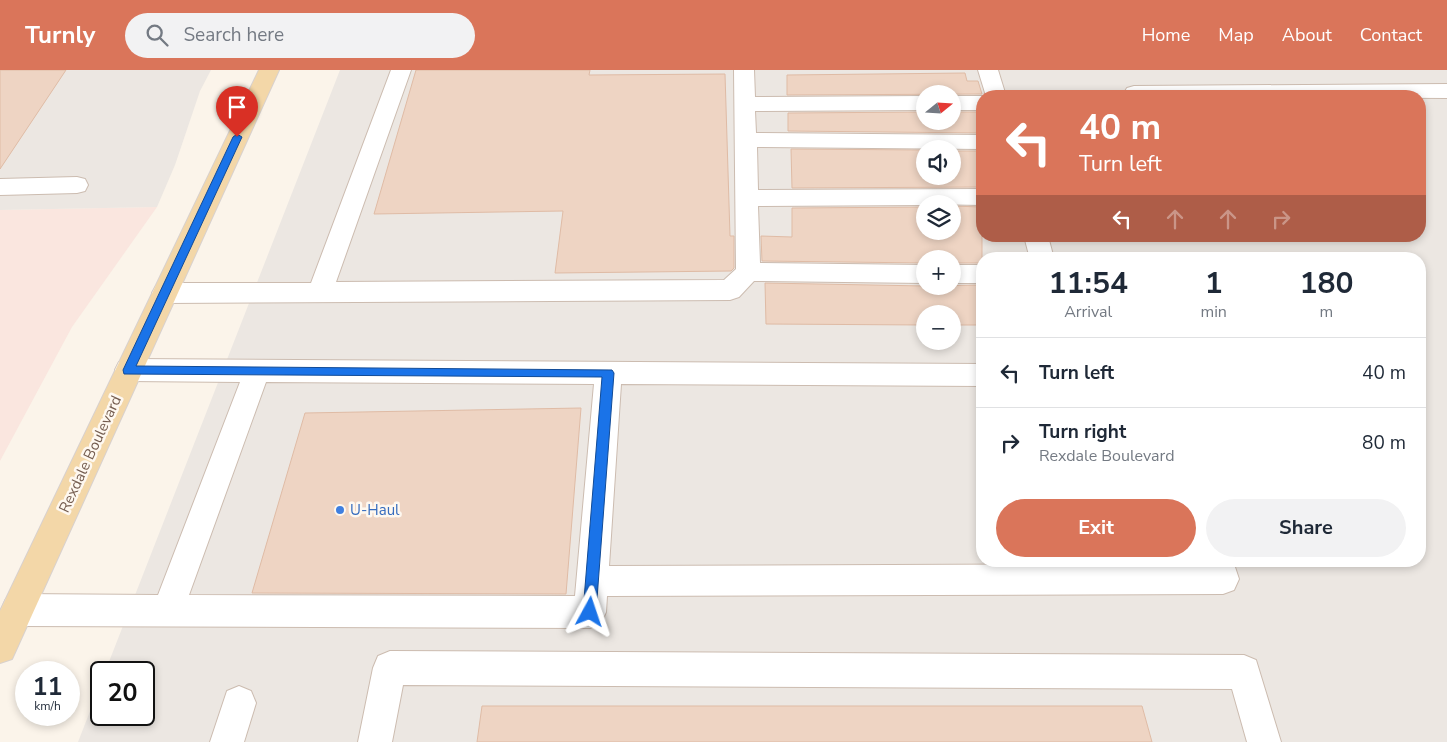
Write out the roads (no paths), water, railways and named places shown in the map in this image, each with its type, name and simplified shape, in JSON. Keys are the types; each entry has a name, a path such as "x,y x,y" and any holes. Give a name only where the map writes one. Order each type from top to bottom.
{"main road":[{"name":"Rexdale Boulevard","path":"0,647 269,70"}],"lane":[{"path":"320,292 401,70"},
{"path":"744,70 748,272"},
{"path":"988,70 994,90"},
{"path":"1426,91 1447,91"},
{"path":"961,103 976,103"},
{"path":"745,104 916,104"},
{"path":"745,140 976,142"},
{"path":"0,187 77,185"},
{"path":"746,198 976,197"},
{"path":"165,293 730,290 748,272 916,274"},
{"path":"961,274 976,274"},
{"path":"128,370 976,375"},
{"path":"168,610 257,371"},
{"path":"17,610 590,612 608,373"},
{"path":"592,581 1224,579 1220,567"},
{"path":"375,742 390,668 1244,672 1264,742"},
{"path":"227,742 239,703"}],"place":[{"name":"U-Haul","path":"340,510"}]}
